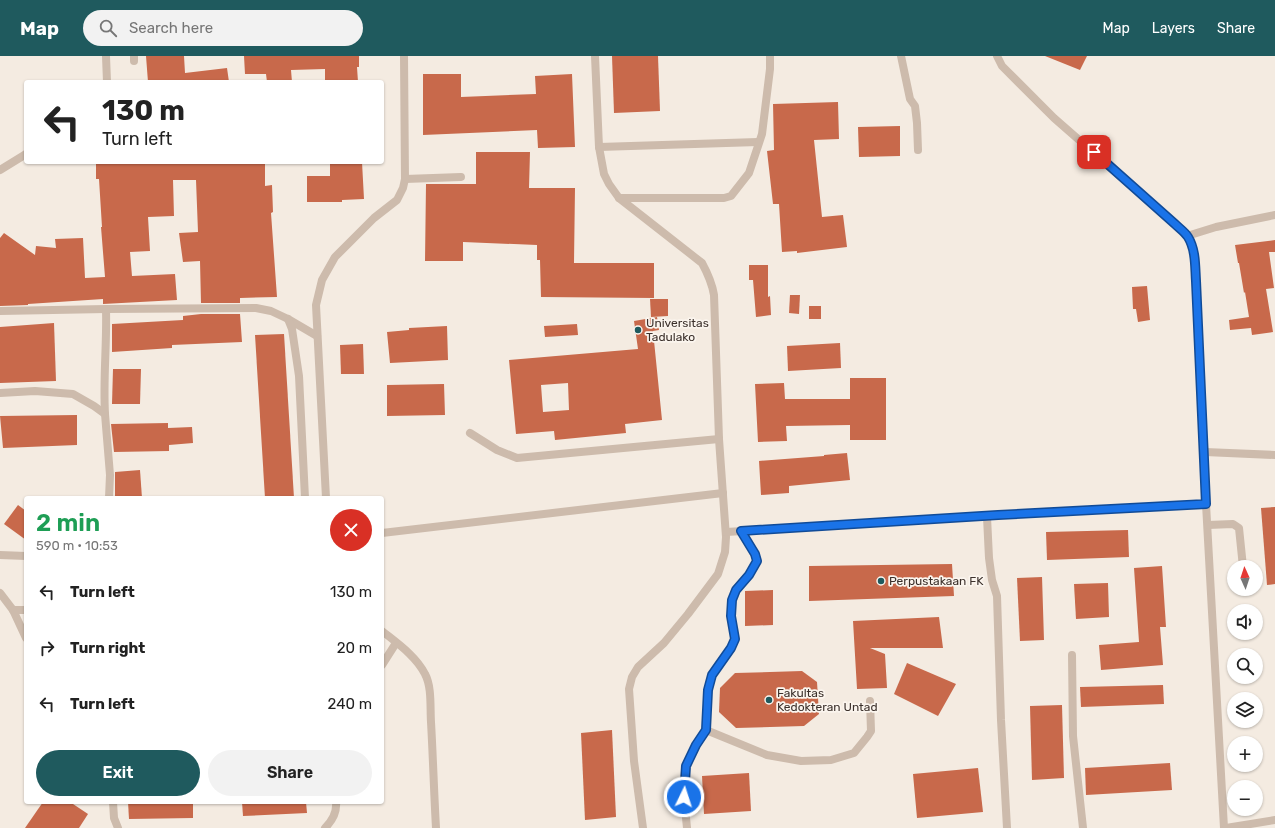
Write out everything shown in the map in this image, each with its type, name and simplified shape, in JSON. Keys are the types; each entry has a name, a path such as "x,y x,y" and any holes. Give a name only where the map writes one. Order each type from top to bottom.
{"lane":[{"path":"106,56 107,80"},
{"path":"326,496 316,304 322,280 334,257 374,218 397,200 403,188 405,179 404,56"},
{"path":"595,56 599,147 604,174 619,198 702,263 708,273 714,295 719,439 726,532 725,552 718,574 664,643 638,667 632,677 629,689 634,761 643,828"},
{"path":"619,198 724,198 731,196 749,172 762,134 770,69 770,56"},
{"path":"901,56 910,99 915,106 918,150"},
{"path":"997,56 1002,66 1054,118 1100,157 1187,236 1192,244 1196,274 1205,452 1206,504 1225,828 1275,820"},
{"path":"599,147 758,142"},
{"path":"0,170 24,155"},
{"path":"405,179 461,177"},
{"path":"1187,236 1216,227 1275,215"},
{"path":"0,311 256,308 271,311 317,336"},
{"path":"106,309 104,395 110,475 109,496"},
{"path":"288,319 292,329 299,376 305,496"},
{"path":"0,393 35,391 74,394 105,414"},
{"path":"470,433 497,450 517,458 719,439"},
{"path":"1205,452 1275,454"},
{"path":"384,533 723,493"},
{"path":"726,532 1206,504"},
{"path":"987,517 989,558 992,580 997,596 1001,720 1007,828"},
{"path":"1208,525 1233,524 1239,528 1242,560"},
{"path":"687,828 684,797 686,766 696,745 706,730 708,690 712,675 731,648 735,639 731,616 732,600 736,590 749,575 757,561 755,554 741,531"},
{"path":"0,555 24,556"},
{"path":"0,592 13,610 24,634"},
{"path":"13,610 24,610"},
{"path":"384,633 406,650 417,662 425,674 428,684 436,828"},
{"path":"384,663 396,643"},
{"path":"1072,655 1073,736 1083,828"},
{"path":"706,730 766,755 801,761 831,760 854,753 871,731 870,701"},
{"path":"113,804 114,818 118,828"},
{"path":"325,828 329,824 337,809 336,804"}],"building":[{"path":"146,56 184,56 185,73 227,68 229,80 148,80"},
{"path":"244,56 359,56 359,67 357,67 358,80 325,80 325,69 291,70 292,80 267,80 266,74 245,74"},
{"path":"612,56 658,56 660,111 614,113"},
{"path":"1045,56 1087,56 1080,70"},
{"path":"423,74 461,74 461,97 536,94 535,76 572,74 575,147 538,148 537,130 423,135"},
{"path":"838,102 839,139 814,140 822,217 843,215 847,247 797,253 797,251 782,252 779,204 773,204 767,151 774,150 773,104"},
{"path":"900,126 900,156 859,157 858,127"},
{"path":"476,152 530,152 529,188 575,188 574,263 654,263 654,298 541,297 540,260 537,260 537,245 463,242 463,261 425,261 426,184 476,184"},
{"path":"96,164 265,164 265,186 272,185 273,212 271,213 277,297 240,298 240,303 201,303 200,261 183,262 179,233 198,232 196,180 173,180 174,216 148,217 150,251 130,252 132,276 175,274 177,300 103,304 103,299 0,306 0,238 4,233 35,255 36,246 56,248 55,239 83,238 85,278 105,277 99,179 96,179"},
{"path":"330,164 362,164 364,199 342,200 342,202 307,202 307,176 330,176"},
{"path":"1275,240 1275,252 1269,252 1274,288 1266,289 1273,332 1252,335 1251,328 1230,330 1229,320 1249,317 1235,245"},
{"path":"749,265 768,265 768,297 770,296 771,315 756,317 753,280 749,280"},
{"path":"1147,286 1150,320 1138,322 1136,309 1133,309 1132,287"},
{"path":"790,295 800,295 799,314 789,313"},
{"path":"650,299 668,299 668,316 651,317"},
{"path":"809,306 821,306 821,319 809,319"},
{"path":"201,314 240,314 242,342 172,345 172,348 112,352 112,324 183,320 183,316"},
{"path":"657,317 659,330 653,331 662,420 625,424 626,433 555,440 554,431 516,434 509,360 638,349 634,321","holes":["568,383 569,410 543,412 541,385"]},
{"path":"54,323 56,381 0,383 0,327"},
{"path":"577,324 578,335 545,337 544,326"},
{"path":"447,326 448,360 390,363 387,332 409,330 409,328"},
{"path":"284,334 294,496 265,496 255,335"},
{"path":"840,343 841,368 788,371 787,346"},
{"path":"363,344 364,374 341,374 340,345"},
{"path":"113,369 141,369 140,404 112,404"},
{"path":"850,378 886,378 886,440 850,440 850,425 786,426 787,441 758,442 755,384 784,383 785,399 850,399"},
{"path":"444,384 445,415 387,416 387,385"},
{"path":"77,415 77,445 3,448 0,416"},
{"path":"168,423 168,428 192,427 193,443 169,445 169,451 114,452 111,424"},
{"path":"847,453 850,480 789,486 789,493 761,495 759,461"},
{"path":"140,470 142,496 115,496 115,472"},
{"path":"18,505 24,510 24,539 4,524"},
{"path":"1275,507 1275,584 1267,585 1261,508"},
{"path":"1128,530 1129,557 1047,560 1046,532"},
{"name":"Perpustakaan FK","path":"952,564 954,596 809,601 809,566"},
{"path":"1162,566 1166,627 1160,627 1163,665 1101,670 1099,645 1139,642 1134,568"},
{"path":"1042,577 1044,640 1020,641 1017,578"},
{"path":"1108,583 1109,617 1076,619 1074,584"},
{"path":"773,590 773,625 745,626 745,591"},
{"path":"939,617 943,648 870,648 885,654 887,688 857,689 853,621"},
{"path":"907,663 956,684 938,716 894,694"},
{"name":"Fakultas Kedokteran Untad","path":"802,671 817,682 819,714 804,726 736,728 719,712 720,688 735,673"},
{"path":"1163,685 1164,704 1081,707 1080,687"},
{"path":"1062,705 1064,778 1032,780 1030,706"},
{"path":"612,730 616,817 585,820 581,733"},
{"path":"1170,763 1172,790 1086,795 1085,768"},
{"path":"978,768 983,812 917,818 913,774"},
{"path":"749,773 751,811 704,814 702,776"},
{"path":"42,804 73,804 88,814 79,828 25,828"},
{"path":"128,804 193,804 193,818 129,819"},
{"path":"242,804 306,804 307,813 243,816"}],"place":[{"name":"Universitas Tadulako","path":"638,330"},
{"name":"Perpustakaan FK","path":"881,581"},
{"name":"Fakultas Kedokteran Untad","path":"769,700"}],"route":[{"path":"684,797 686,766 696,745 706,730 708,690 712,675 724,659 735,639 731,616 732,600 736,590 749,575 757,561 755,554 741,531 1206,504 1205,452 1196,281 1192,244 1187,236 1175,224 1094,152"}]}
